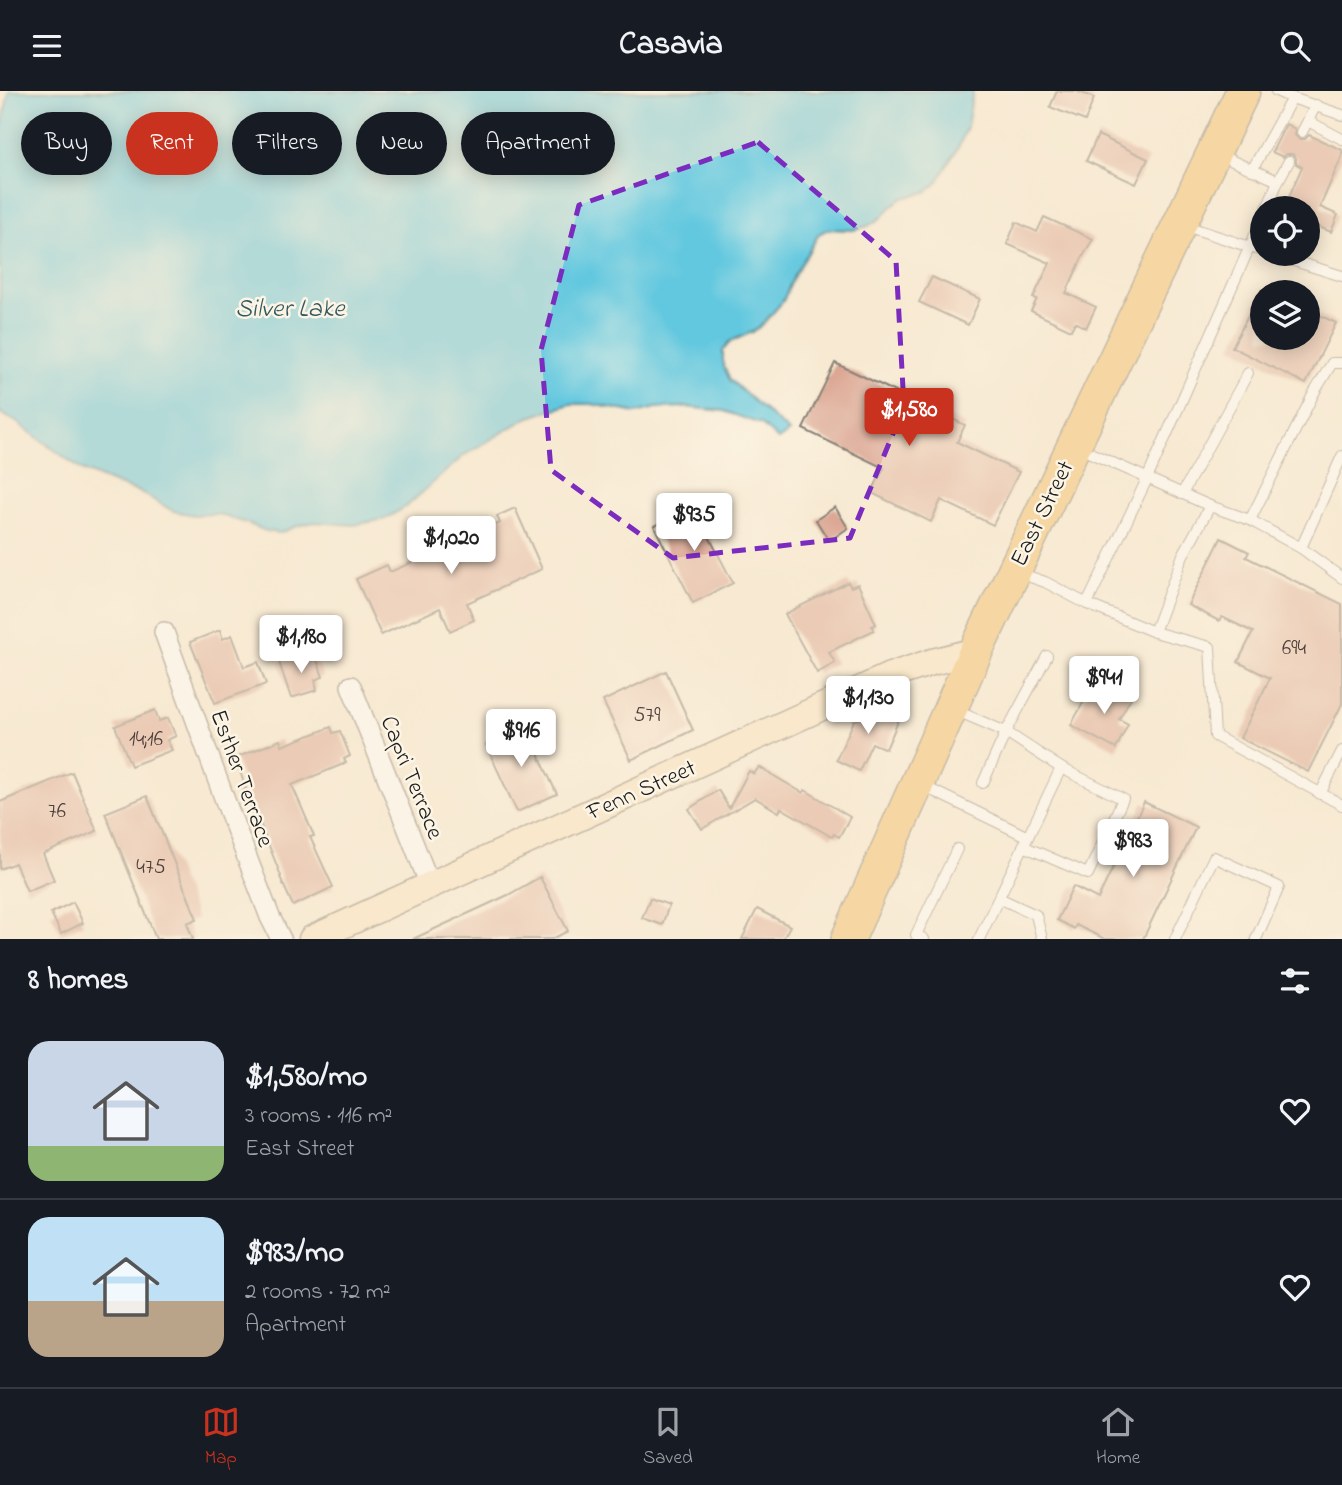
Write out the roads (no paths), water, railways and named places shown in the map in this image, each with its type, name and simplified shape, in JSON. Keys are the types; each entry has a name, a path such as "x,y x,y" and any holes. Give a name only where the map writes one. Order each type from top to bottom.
{"highway":[{"name":"East Street","path":"848,939 976,651 1242,91"}],"street":[{"name":"Esther Terrace","path":"164,632 226,803 281,939"},
{"name":"Fenn Street","path":"312,939 890,676 976,651"},
{"name":"Capri Terrace","path":"351,686 430,885"}],"lane":[{"path":"1276,91 1342,115"},
{"path":"1252,170 1292,98"},
{"path":"1302,132 1316,105"},
{"path":"1308,121 1342,139"},
{"path":"1213,152 1278,181"},
{"path":"1271,196 1289,160"},
{"path":"1087,604 1147,479 1250,247 1178,224"},
{"path":"1309,266 1342,277"},
{"path":"1250,520 1315,391 1332,363 1342,363"},
{"path":"1182,494 1248,373"},
{"path":"1073,446 1210,506 1250,520 1301,548 1342,579"},
{"path":"1301,548 1342,456"},
{"path":"1154,632 1183,555 1210,506"},
{"path":"1014,571 1045,582 1087,604 1154,632 1210,647 1215,736 1342,805"},
{"path":"983,783 1006,732 1047,656"},
{"path":"918,784 1088,874 1123,799 1061,768 1006,732 951,709"},
{"path":"1320,794 1342,751"},
{"path":"979,939 1061,768"},
{"path":"924,939 916,935 957,849"},
{"path":"1175,939 1214,857 1279,887 1256,939"},
{"path":"999,898 1035,915 1042,939"}],"water":[{"name":"Silver Lake","path":"9,91 973,91 967,127 936,184 926,192 903,198 868,226 853,230 828,229 819,234 794,276 783,301 753,332 729,342 723,351 723,364 730,380 789,432 778,440 761,424 724,411 686,407 656,408 636,413 592,404 570,404 527,418 463,456 407,506 385,519 354,525 314,522 280,533 266,531 217,514 194,515 173,511 140,492 82,470 0,413 0,138"}]}
